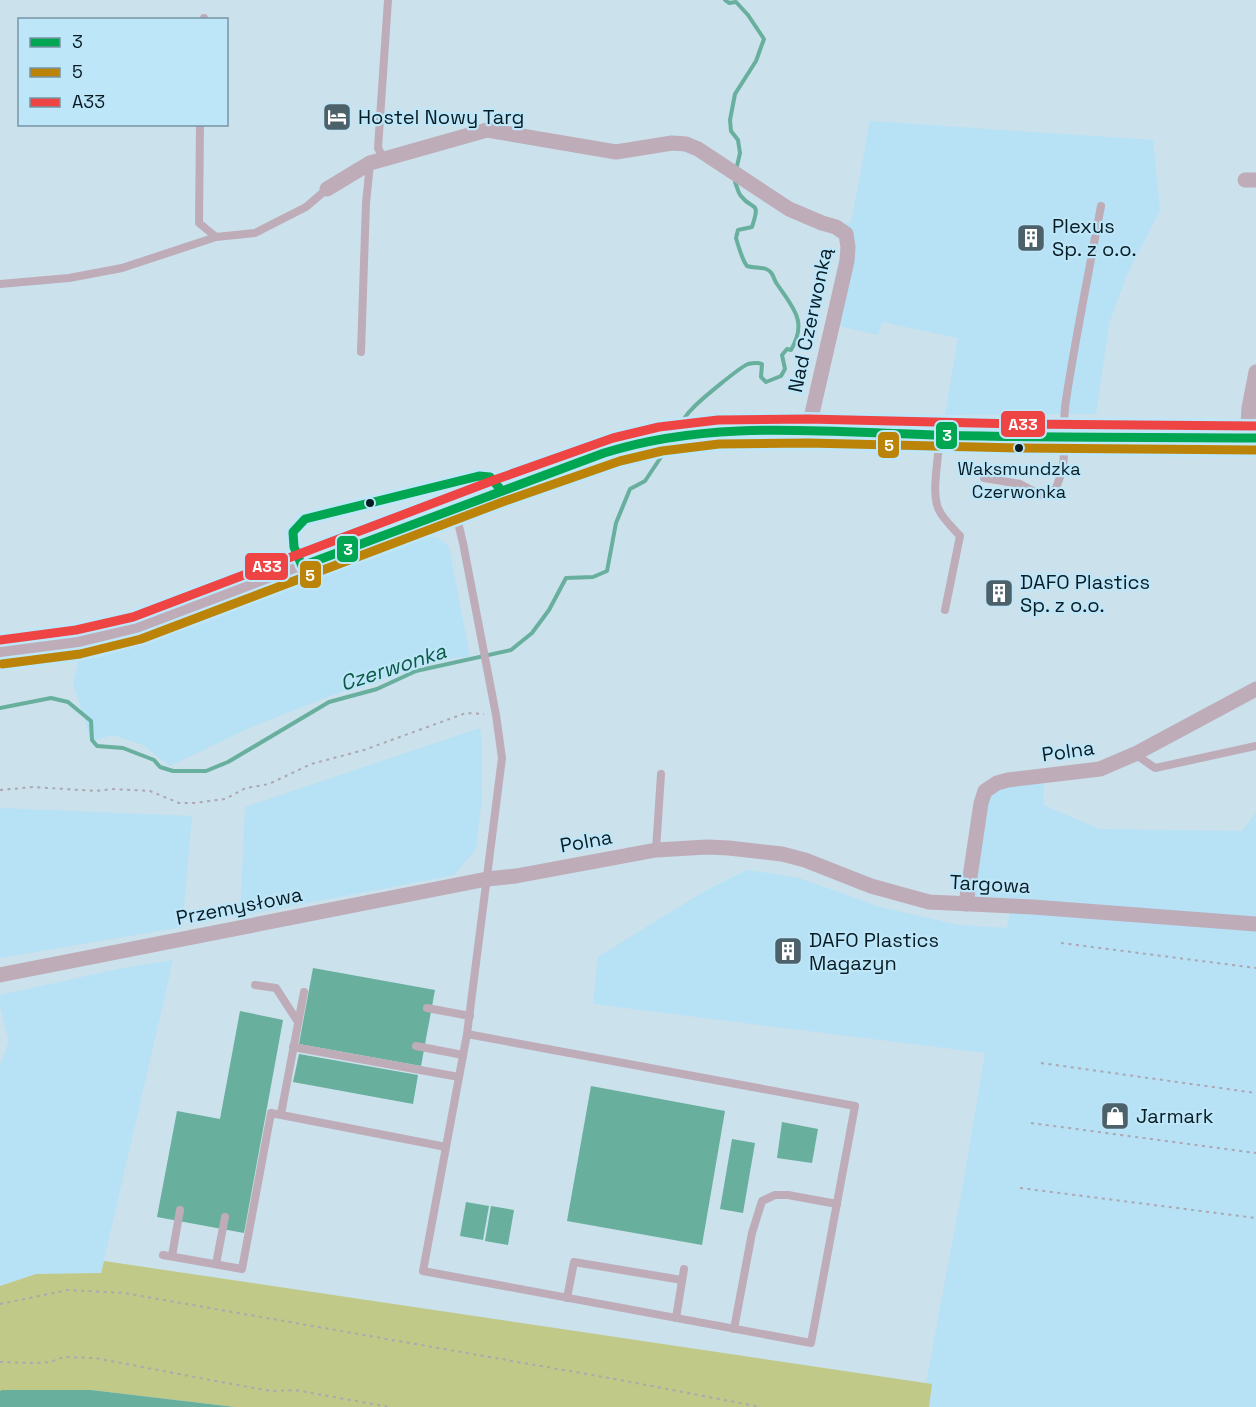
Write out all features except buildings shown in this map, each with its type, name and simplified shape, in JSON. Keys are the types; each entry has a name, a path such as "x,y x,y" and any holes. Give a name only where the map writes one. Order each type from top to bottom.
{"street":[{"name":"Nad Czerwonką","path":"327,189 377,161 487,130 616,152 672,143 698,148 789,209 836,227 846,234 847,261 808,431"},
{"path":"0,652 99,639 164,619 501,490 617,449 660,439 718,432 808,431 1065,437 1252,438 1249,408 1256,372"},
{"name":"Polna","path":"966,904 974,843 985,791 997,783 1008,780 1100,770 1135,754 1256,689"},
{"name":"Polna","path":"487,879 516,876 656,850 729,848"},
{"name":"Targowa","path":"729,848 782,854 871,886 929,902 1256,924"},
{"name":"Przemysłowa","path":"0,975 487,879"}],"lane":[{"path":"361,352 366,203 377,161 388,0"},
{"path":"200,126 199,223 216,237"},
{"path":"0,284 69,278 122,268 216,237 255,232 306,207 327,189"},
{"path":"984,478 1020,484 1041,495 1053,494 1061,480 1065,463 1065,403 1101,206"},
{"path":"939,435 934,496 939,512 960,536 945,610"},
{"path":"302,566 292,538 298,524 305,519 479,476 490,477 501,490"},
{"path":"453,509 463,543 502,758 470,1016 423,1271 811,1343 855,1106 467,1034"},
{"path":"1135,754 1155,768 1256,746"},
{"path":"656,850 661,774"},
{"path":"255,985 276,988 298,1022"},
{"path":"280,1114 304,992"},
{"path":"427,1008 470,1016"},
{"path":"416,1046 463,1055"},
{"path":"294,1047 459,1077"},
{"path":"163,1255 242,1269 271,1113 446,1147"},
{"path":"734,1329 752,1233 762,1201 775,1195 788,1195 837,1204"},
{"path":"172,1256 180,1210"},
{"path":"216,1264 225,1217"},
{"path":"567,1298 574,1262 682,1280"},
{"path":"676,1318 684,1269"}],"path":[{"path":"0,790 34,787 96,791 112,789 150,791 179,803 215,800 246,788 269,784 311,764 364,750 466,713 496,715"},
{"path":"1061,943 1256,969"},
{"path":"1041,1063 1256,1093"},
{"path":"1031,1123 1256,1153"},
{"path":"1020,1188 1256,1218"},
{"path":"0,1304 68,1290 124,1293 615,1378 761,1407"},
{"path":"0,1362 34,1364 64,1357 95,1358 226,1383 272,1390 296,1390 389,1407"}],"shaded area":[{"path":"870,121 1153,140 1160,210 1126,277 1109,324 1096,414 945,415 958,338 882,322 878,335 826,323 846,223 851,223"},
{"path":"437,537 449,547 470,657 430,660 330,696 249,728 170,766 143,745 113,735 91,741 73,682 79,660 100,657 270,597 417,538"},
{"path":"480,728 482,798 476,849 454,875 240,916 245,807"},
{"path":"1044,781 1043,805 1099,829 1242,831 1256,813 1256,1407 929,1407 932,1384 926,1383 985,1053 593,1004 598,957 703,892 747,870 799,878 880,907 959,925 1007,928 1012,898 974,897 990,790"},
{"path":"0,808 192,816 182,927 0,958"},
{"path":"173,960 101,1273 36,1274 0,1286 0,1066 9,1041 0,1007 0,995 123,968"},
{"path":"313,968 435,990 421,1066 299,1044"},
{"path":"240,1011 283,1020 244,1233 157,1217 177,1111 220,1119"},
{"path":"299,1054 418,1075 413,1104 293,1082"},
{"path":"591,1086 725,1111 702,1245 567,1221"},
{"path":"782,1122 818,1129 812,1163 777,1158"},
{"path":"732,1139 755,1143 743,1213 720,1209"},
{"path":"466,1202 489,1206 483,1240 460,1236"},
{"path":"491,1206 514,1210 508,1245 485,1241"},
{"path":"104,1261 932,1384 929,1407 235,1407 91,1390 0,1391 0,1286 36,1274 101,1273"},
{"path":"91,1390 235,1407 0,1407 0,1391"}],"waterway":[{"name":"Czerwonka","path":"725,0 729,3 736,2 764,39 756,61 735,94 730,120 731,131 738,140 740,153 737,166"},
{"name":"Czerwonka","path":"676,433 689,411 744,366 762,364 761,377 766,382 781,376 785,369 782,355 787,349 791,350 796,340 798,331 796,315 772,274 766,269 747,266 742,257 736,238 738,230 752,227 756,209 740,195 735,182"},
{"name":"Czerwonka","path":"0,708 51,698 68,702 91,721 92,740 97,746 123,748 154,760 160,767 173,771 206,771 228,762 329,702 377,689 416,671 511,650 532,633 549,610 566,578 593,577 607,571 616,523 630,489 645,481 671,442"}],"transit line":[{"name":"A33","path":"0,640 76,630 133,617 497,479 613,438 659,427 718,420 808,419 1256,426"},
{"name":"3","path":"501,490 490,477 479,476 305,519 293,532 294,547 302,566 604,453 644,442 685,435 809,430 973,436 1256,438"},
{"name":"5","path":"2,664 80,654 141,639 505,501 620,461 662,451 719,444 808,443 1256,450"}],"place":[{"name":"Hostel Nowy Targ","path":"337,117"},
{"name":"Plexus Sp. z o.o.","path":"1031,238"},
{"name":"Waksmundzka Czerwonka","path":"1019,448"},
{"name":"DAFO Plastics Sp. z o.o.","path":"999,593"},
{"name":"DAFO Plastics Magazyn","path":"788,951"},
{"name":"Jarmark","path":"1115,1116"}]}
